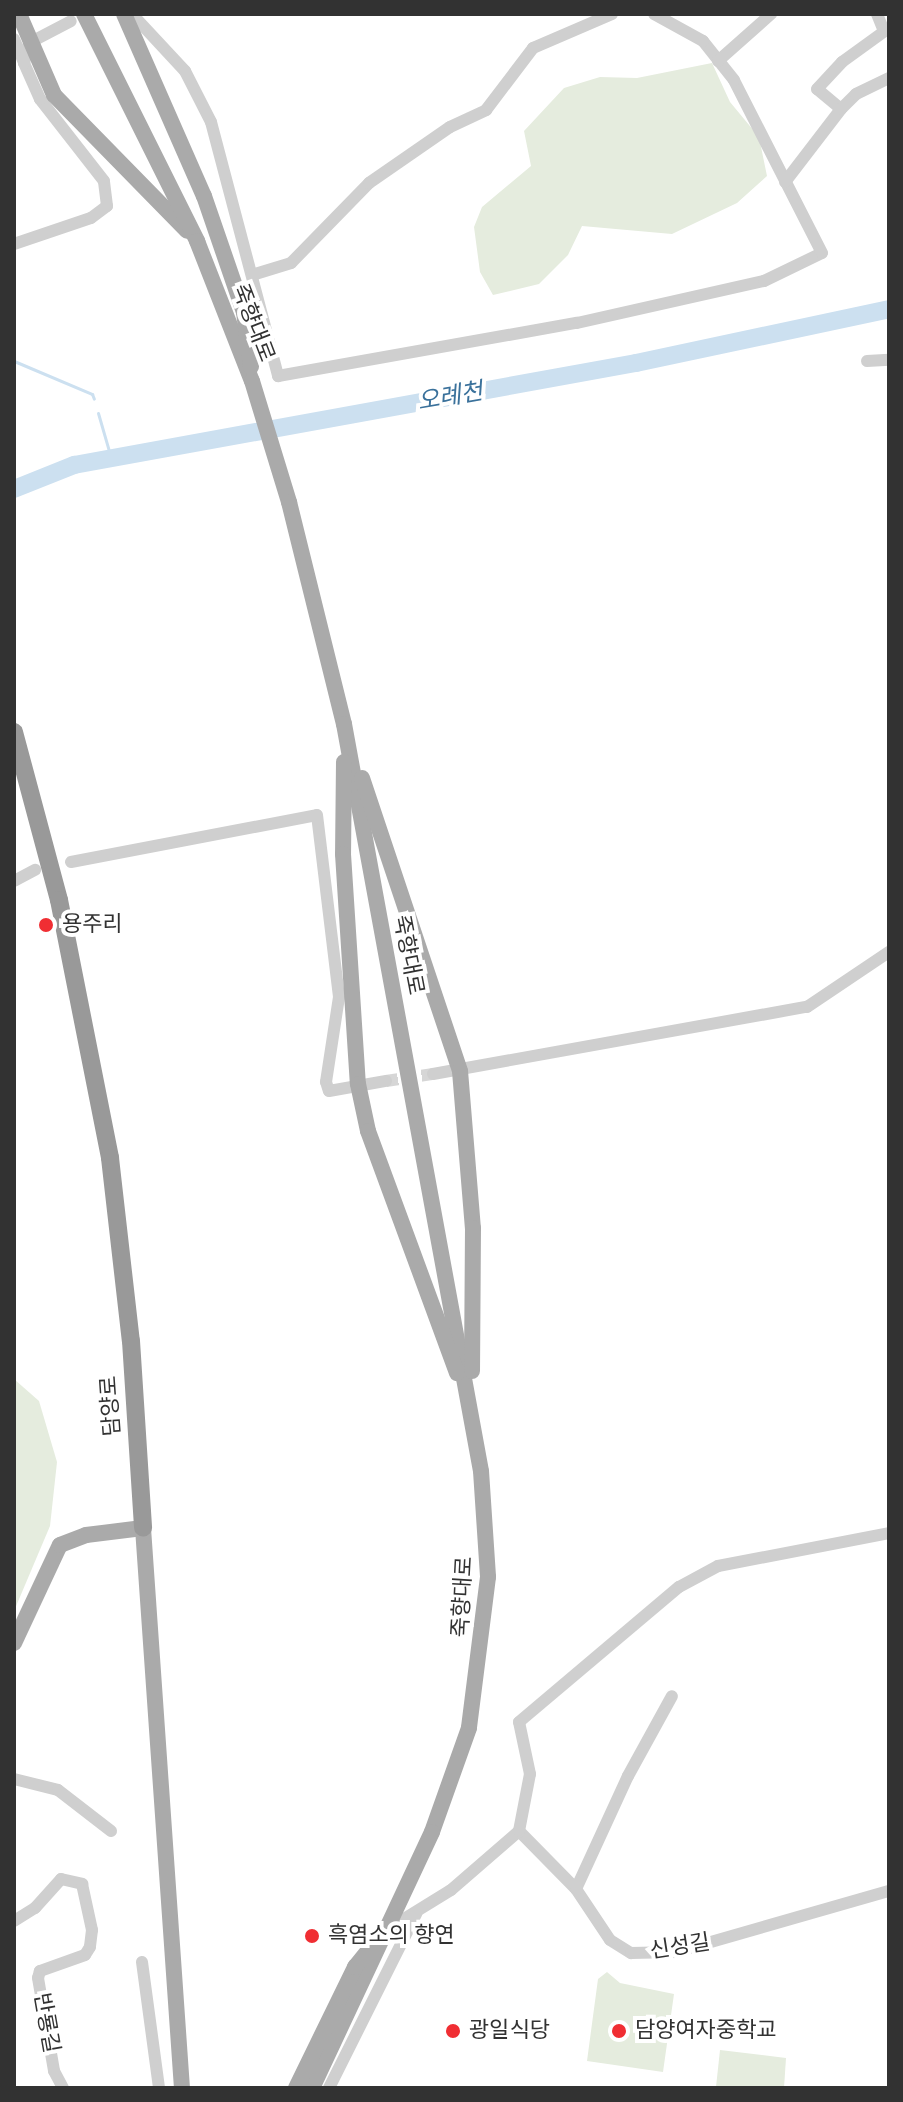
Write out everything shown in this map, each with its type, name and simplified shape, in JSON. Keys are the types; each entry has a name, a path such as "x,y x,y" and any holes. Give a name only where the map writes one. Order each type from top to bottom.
{"highway":[{"name":"담양로","path":"14,732 59,900 110,1158 131,1341 143,1528"}],"main road":[{"path":"19,14 21,41 54,95 197,241"},
{"path":"124,14 230,268 251,346 252,381"},
{"name":"죽향대로","path":"77,17 197,241 252,381 289,502 344,724 472,1412 488,1577 478,1683 455,1775 312,2088"},
{"path":"344,724 460,1071 473,1228 472,1412"},
{"path":"344,724 343,854 358,1084 368,1131 472,1412"},
{"path":"14,1643 60,1545 86,1535 143,1528"},
{"name":"담양로","path":"143,1528 182,2088"},
{"name":"죽향대로","path":"296,2088 355,1967 386,1930"}],"street":[{"path":"132,14 185,71 211,122 278,376 577,323 764,281 822,253 741,90 697,36 654,14"},
{"path":"252,275 291,263 369,183 450,127 486,110 533,48 612,14"},
{"path":"718,61 771,14"},
{"path":"841,109 817,89 886,29 877,14"},
{"path":"14,244 96,215 107,206 108,196 101,177 40,99 24,63 21,41 77,17"},
{"path":"785,182 841,109 856,94 889,78"},
{"path":"867,361 889,360"},
{"path":"71,862 317,815 339,997 326,1082 329,1091 386,1081"},
{"path":"14,881 35,870"},
{"path":"433,1074 460,1071 489,1061 807,1007 889,952"},
{"path":"386,1930 416,1914 519,1831 530,1774 519,1722 679,1587 718,1566 889,1533"},
{"path":"576,1889 628,1776 672,1696"},
{"path":"14,1779 58,1790 111,1831"},
{"name":"신성길","path":"519,1831 576,1889 610,1940 631,1953 649,1954 720,1941 889,1891"},
{"name":"반룡길","path":"14,1921 35,1908 61,1879 82,1884 92,1930 90,1947 85,1955 40,1971 38,1978 54,2071 63,2088"},
{"path":"329,2088 416,1914"},
{"path":"142,1962 159,2088"}],"shaded area":[{"path":"712,63 730,102 759,137 767,176 737,203 672,234 582,226 568,255 539,284 493,295 480,272 474,227 482,207 531,166 524,131 564,88 600,77 637,78"},
{"path":"14,1379 39,1401 57,1462 50,1526 14,1611"},
{"path":"607,1972 620,1983 674,1994 663,2072 587,2061 598,1979"},
{"path":"720,2050 786,2058 784,2088 716,2087"}],"waterway":[{"name":"오례천","path":"14,489 74,465 636,363 889,309"},
{"path":"14,361 92,394 94,399"},
{"path":"98,413 111,458"}],"tunnel":[{"path":"386,1081 433,1074"}],"place":[{"name":"용주리","path":"46,925"},
{"name":"흑염소의 향연","path":"312,1936"},
{"name":"광일식당","path":"453,2031"},
{"name":"담양여자중학교","path":"619,2031"}]}
